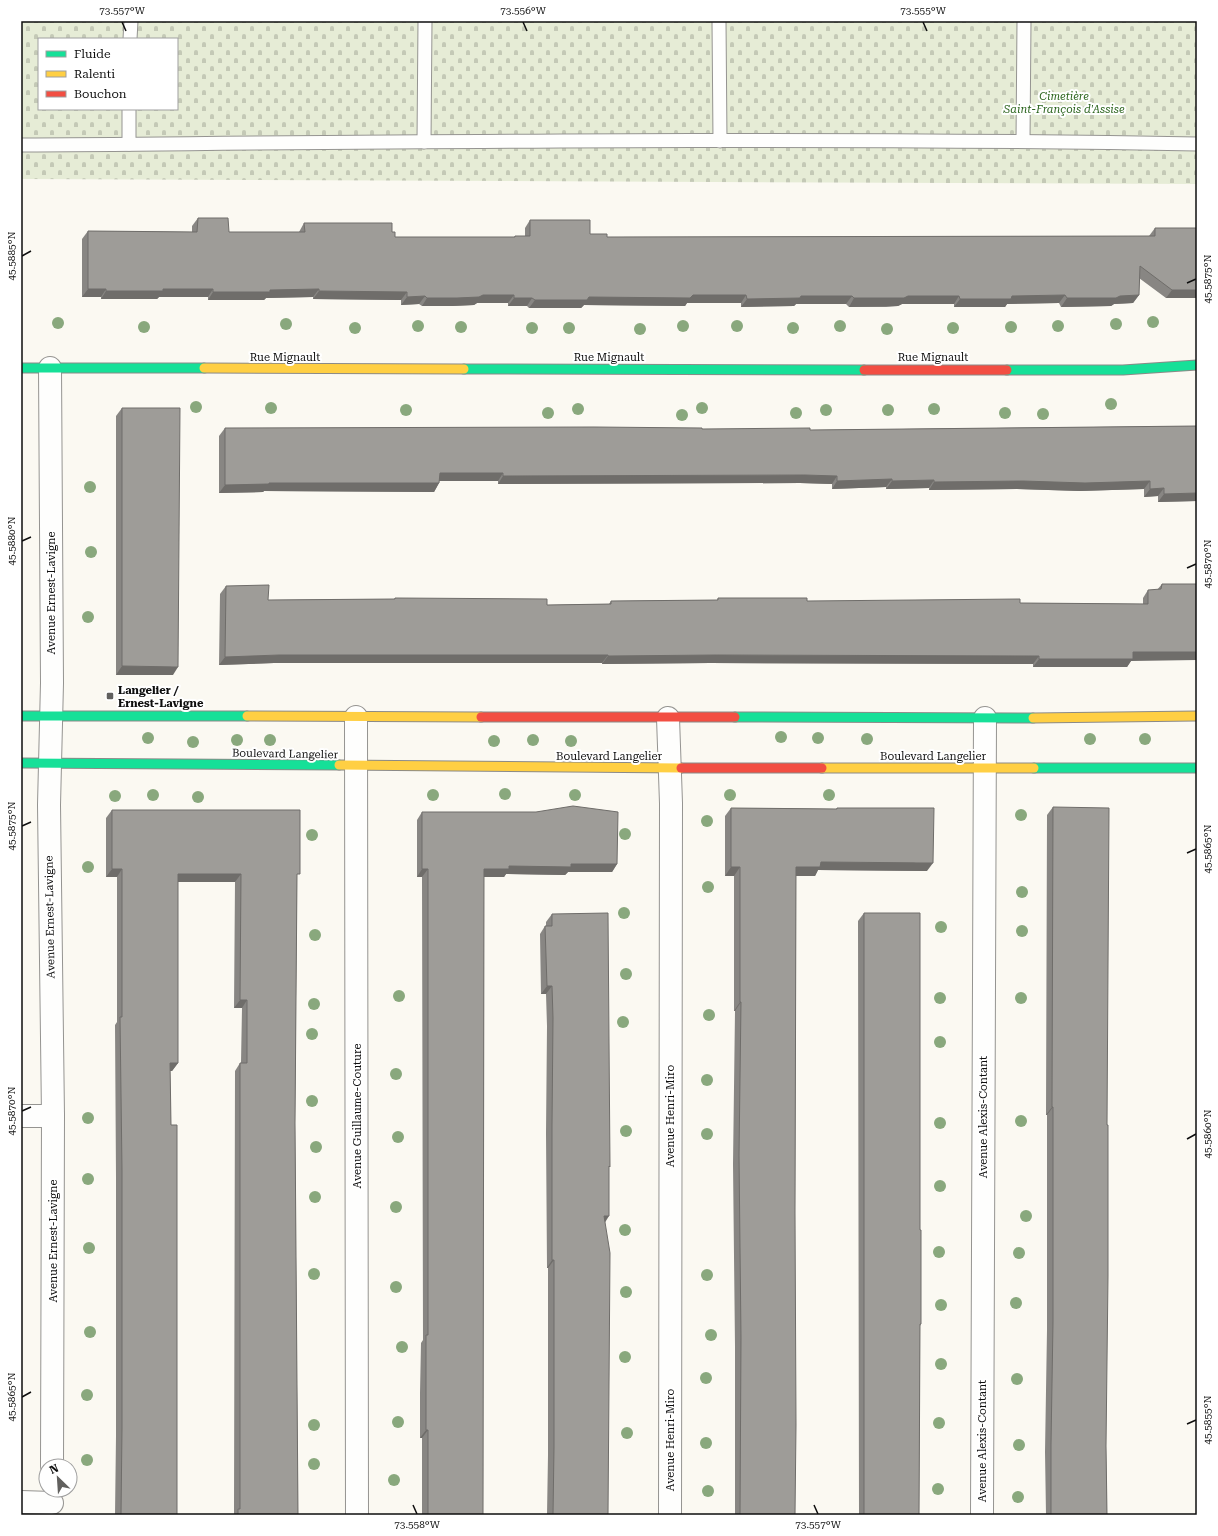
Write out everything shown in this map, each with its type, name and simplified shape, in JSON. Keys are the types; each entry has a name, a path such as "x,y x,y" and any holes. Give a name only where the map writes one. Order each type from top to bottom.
{"main road":[{"name":"Rue Mignault","path":"21,368 1123,370 1197,365"},
{"path":"21,716 668,718 1197,716"},
{"name":"Boulevard Langelier","path":"21,762 670,768 1197,768"}],"street":[{"name":"Avenue Ernest-Lavigne","path":"50,368 52,675 49,804 53,1116 52,1458"},
{"name":"Avenue Guillaume-Couture","path":"356,717 357,1515"},
{"name":"Avenue Henri-Miro","path":"668,718 670,768 670,1515"},
{"name":"Avenue Alexis-Contant","path":"982,1515 985,718"},
{"path":"21,1116 53,1116"},
{"path":"21,1502 52,1503"}],"lane":[{"path":"130,38 131,21"},
{"path":"424,142 425,21"},
{"path":"719,21 720,141"},
{"path":"1023,141 1024,21"},
{"path":"129,110 129,144"},
{"path":"21,145 720,141 1023,141 1197,144"}],"green space":[{"name":"Cimetière Saint-François d'Assise","path":"21,21 1197,21 1197,184 21,179"}],"building":[{"path":"198,218 228,218 229,232 305,232 304,223 392,223 392,232 395,232 395,237 530,236 530,220 590,220 590,234 607,234 607,237 1155,236 1155,228 1197,228 1197,290 1172,290 1140,266 1139,295 1120,296 1116,298 1067,298 1065,295 1012,296 1011,299 960,299 959,296 854,298 852,296 801,296 800,298 747,299 746,295 693,295 690,298 589,297 587,300 535,300 532,298 514,298 514,295 427,298 425,296 407,297 407,292 319,291 319,289 270,290 270,292 213,292 213,289 106,291 106,289 88,289 88,231 197,232"},
{"path":"122,408 180,408 178,667 122,666"},
{"path":"1197,426 1197,493 1164,494 1164,488 1150,489 1150,481 1085,483 1023,481 934,482 934,480 892,481 892,479 837,481 837,476 805,475 503,476 503,473 440,473 439,483 269,483 225,485 225,428 594,427 702,429 810,428 810,430"},
{"path":"1162,584 1197,584 1197,652 1133,652 1133,659 1039,659 1039,656 715,655 279,655 225,657 226,586 269,585 268,600 395,598 547,599 547,605 611,604 611,601 718,600 718,598 807,598 807,601 1020,599 1020,603 1148,604 1148,590 1161,589"},
{"path":"573,806 618,812 617,864 571,864 571,867 509,866 509,869 484,869 483,1515 428,1515 426,1335 428,1335 428,869 422,869 422,812 536,812"},
{"path":"1053,807 1109,808 1107,1515 1051,1515 1053,1322"},
{"path":"731,808 934,808 933,863 821,862 820,867 796,867 795,1515 740,1515 740,867 731,867"},
{"path":"112,810 300,810 300,874 297,874 295,1123 298,1515 238,1515 238,1509 240,1509 240,1063 247,1063 247,1000 240,1000 241,874 178,874 178,1063 170,1063 171,1125 177,1125 177,1515 121,1515 122,1170 120,1017 122,1017 122,869 112,869"},
{"path":"608,913 610,1167 609,1166 609,1216 604,1216 610,1253 608,1515 553,1515 553,1018 552,986 547,986 545,926 552,926 552,914"},
{"path":"864,913 920,913 921,1324 919,1515 864,1515"}],"traffic: fast":[{"path":"1007,370 1123,370 1197,365"},
{"path":"21,368 204,368"},
{"path":"464,369 864,370"},
{"path":"21,716 247,716"},
{"path":"735,717 1033,718"},
{"path":"21,763 339,765"},
{"path":"1034,768 1197,768"}],"traffic: slow":[{"path":"204,368 464,369"},
{"path":"247,716 481,717"},
{"path":"1033,718 1197,716"},
{"path":"339,765 681,768"},
{"path":"822,768 1034,768"}],"traffic: jam":[{"path":"864,370 1007,370"},
{"path":"481,717 735,717"},
{"path":"681,768 822,768"}],"place":[{"name":"Langelier / Ernest-Lavigne","path":"110,696"}]}
